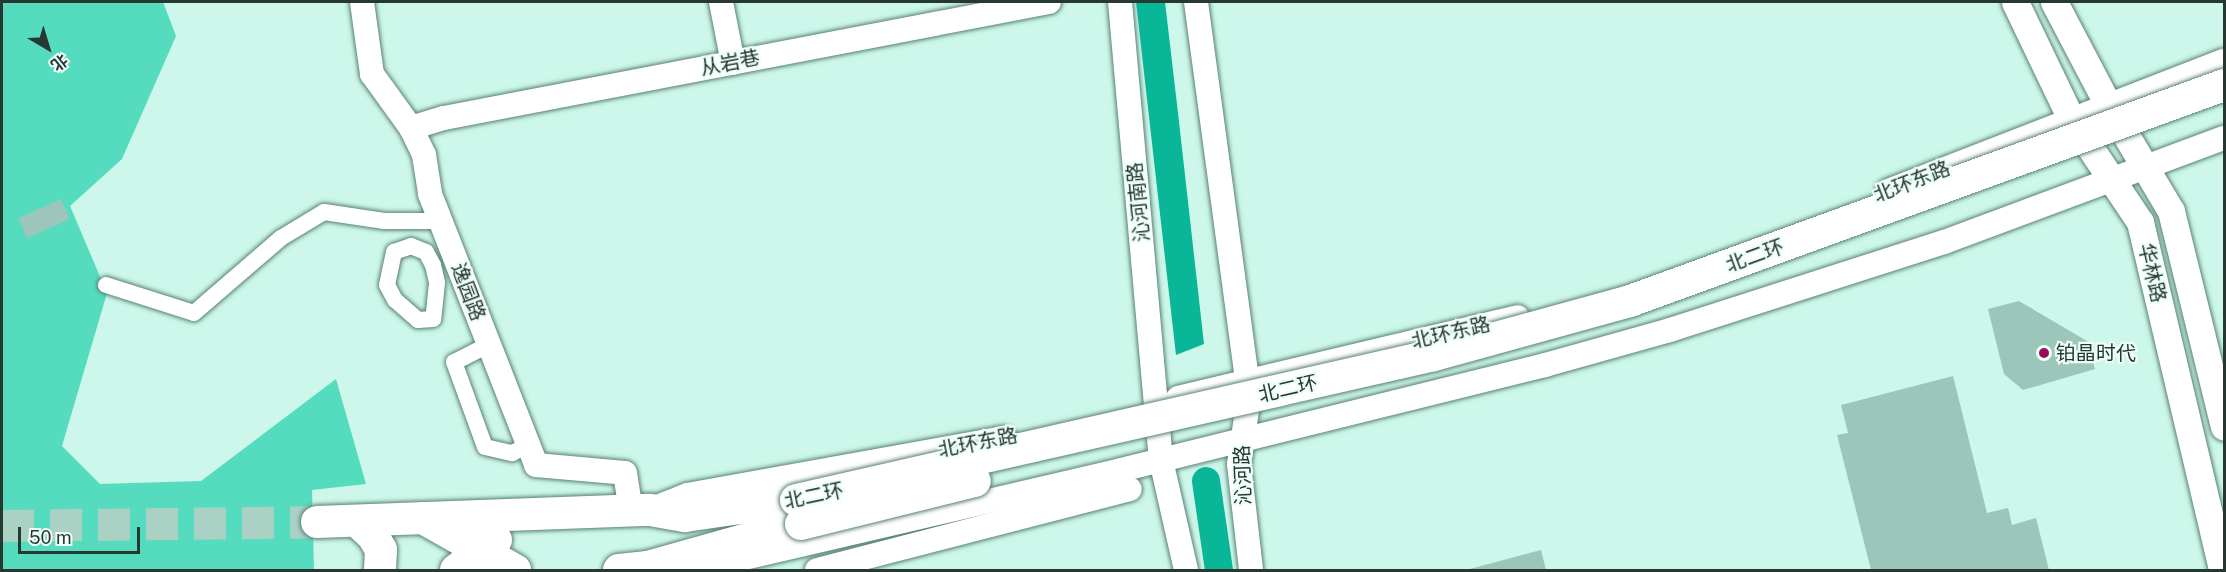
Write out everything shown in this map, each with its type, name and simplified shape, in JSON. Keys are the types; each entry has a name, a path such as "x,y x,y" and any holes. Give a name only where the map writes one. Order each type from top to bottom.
{"highway":[{"name":"北二环","path":"634,569 799,512 1434,355 1630,301 2224,85"},
{"name":"北二环","path":"317,522 641,511 685,516 799,512 1439,372 1636,318 1827,253 2224,106"},
{"path":"456,570 529,514"},
{"path":"423,518 515,570"},
{"path":"357,520 373,536 381,550 380,570"}],"main road":[{"name":"逸园路","path":"362,2 372,74 411,128 424,155 430,194 536,465 625,473 641,511"},
{"path":"721,2 733,63"},
{"name":"从岩巷","path":"411,128 1049,2"},
{"name":"沁河南路","path":"1120,2 1159,402"},
{"path":"1196,2 1247,381"},
{"name":"华林路","path":"2016,2 2071,119 2111,182 2140,222 2222,570"},
{"name":"华林路","path":"2054,2 2108,105 2171,211 2224,427"},
{"name":"北环东路","path":"641,511 687,495 1041,431 1611,292 1880,195 2224,61"},
{"path":"634,569 745,564 965,506 1545,365 1670,330 1944,242 2111,182 2224,138"},
{"name":"沁河路","path":"1247,381 1248,404 1239,464 1251,570"},
{"path":"1159,402 1161,460 1186,570"},
{"path":"816,570 1130,489"},
{"path":"965,506 971,531"}],"street":[{"path":"106,285 194,313 281,238 324,212 384,221 440,220"},
{"path":"488,345 454,362 485,447 513,453 527,446"}],"shaded area":[{"path":"2,2 163,2 176,36 122,159 70,206 107,293 62,446 100,484 201,481 336,379 366,484 312,490 314,570 2,570"},
{"path":"1136,2 1165,2 1178,113 1204,344 1176,355"}],"building":[{"path":"61,199 70,219 27,238 18,218"},
{"path":"2019,301 2087,341 2095,369 2023,390 2004,374 1988,309"},
{"path":"1953,376 1987,513 2008,508 2012,525 2036,518 2049,570 1871,570 1837,435 1848,433 1841,405"},
{"path":"1541,550 1546,570 1466,570"}],"waterway":[{"path":"1206,481 1219,570"}],"tunnel":[{"path":"2,526 317,522"}],"place":[{"name":"铂晶时代","path":"2044,353"}]}
